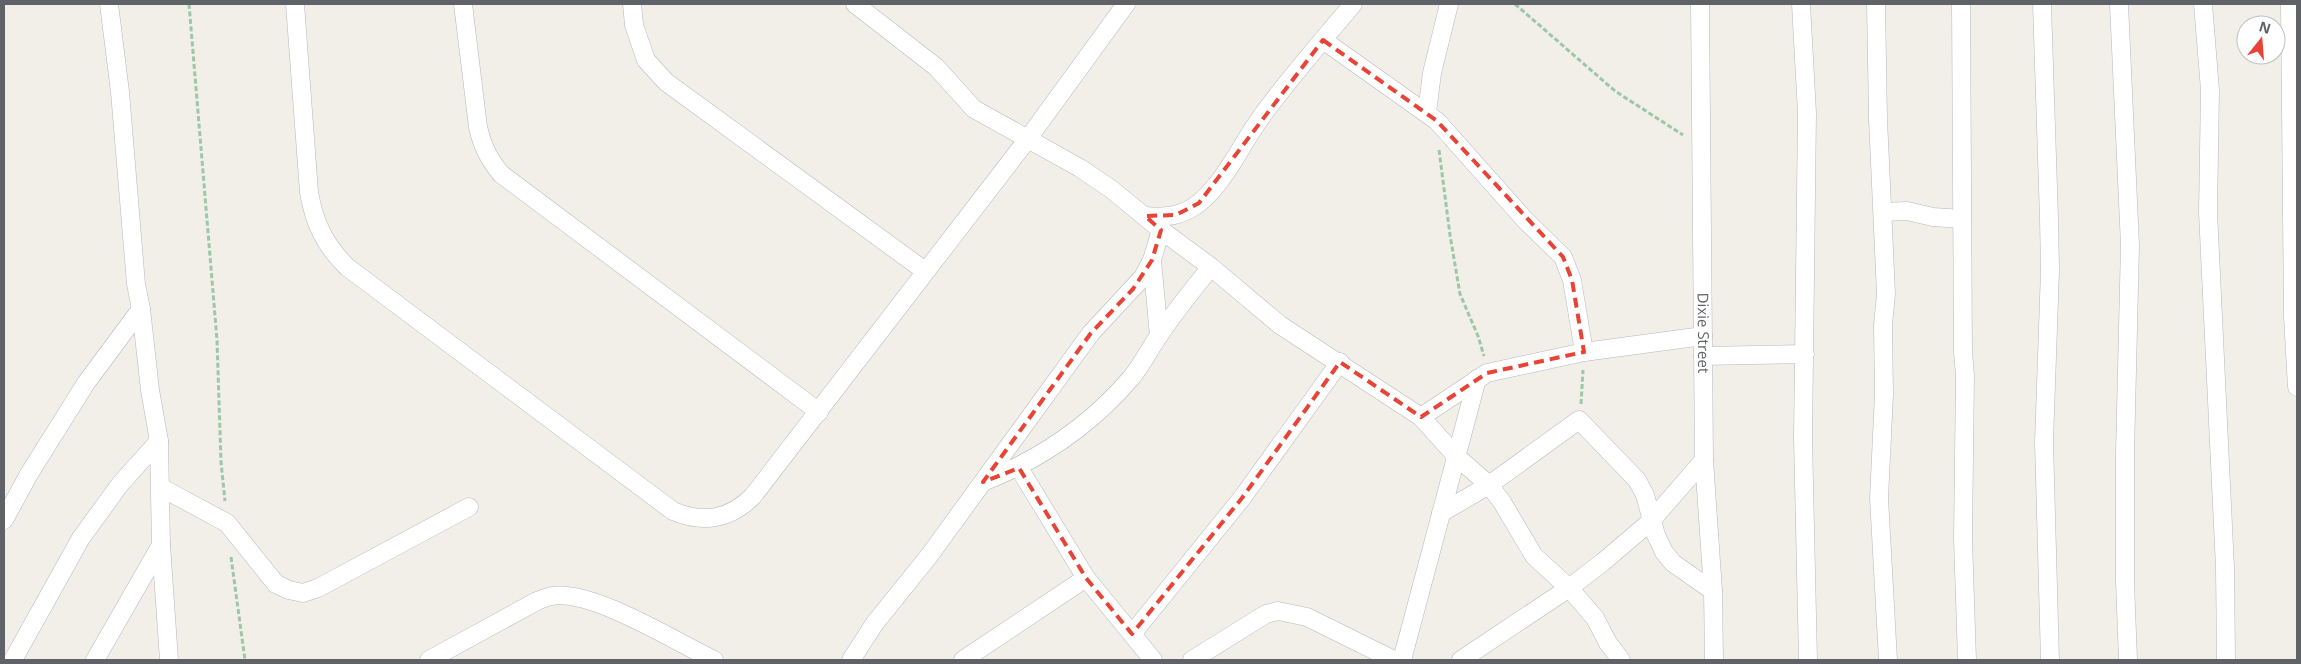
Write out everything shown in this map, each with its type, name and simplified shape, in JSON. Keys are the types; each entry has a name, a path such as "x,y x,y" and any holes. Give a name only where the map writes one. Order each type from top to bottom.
{"street":[{"path":"109,4 120,92 136,284 141,309 150,390 159,441 162,488 161,545 169,660"},
{"path":"295,4 313,213 320,233 332,252 347,267 673,511 701,520 716,518 743,506 819,412 1027,140 1126,4"},
{"path":"463,4 478,127 486,152 501,174 819,412"},
{"path":"632,4 634,25 646,60 666,82 925,271"},
{"path":"855,4 936,67 974,109 1080,168 1111,189 1161,230 1211,267 1280,325 1340,362 1421,417 1456,457 1489,485 1502,502 1534,556 1569,588 1595,618 1608,644 1621,660"},
{"path":"1145,216 1161,218 1185,212 1205,196 1223,174 1262,115 1353,4"},
{"path":"1432,117 1432,73 1449,4"},
{"name":"Dixie Street","path":"1700,4 1704,460 1713,591 1714,660"},
{"path":"1801,4 1808,132 1803,500 1808,596 1808,660"},
{"path":"1876,4 1878,119 1886,294 1883,325 1884,394 1879,498 1888,660"},
{"path":"1961,4 1965,389 1963,539 1967,660"},
{"path":"2042,4 2049,219 2049,296 2044,442 2050,660"},
{"path":"2119,4 2130,245 2125,470 2125,582 2128,660"},
{"path":"2203,4 2210,90 2208,212 2225,568 2226,660"},
{"path":"2290,4 2293,318 2297,387"},
{"path":"1323,40 1432,117 1525,220 1563,257 1572,280 1584,352"},
{"path":"1883,212 1907,211 1933,217 1962,219"},
{"path":"851,660 875,623 929,556 960,510 983,482 1090,333 1134,289 1152,260 1161,230"},
{"path":"1152,260 1159,336"},
{"path":"983,482 1019,468 1063,441 1092,417 1132,377 1180,305 1211,267"},
{"path":"4,520 29,474 86,383 141,309"},
{"path":"1421,417 1482,376 1584,352 1703,336"},
{"path":"1703,356 1805,354"},
{"path":"1132,634 1242,498 1340,362"},
{"path":"1402,660 1456,457 1482,376"},
{"path":"1441,513 1489,485 1580,420 1638,480 1645,496 1651,521 1664,552 1673,563 1713,591"},
{"path":"13,660 82,538 121,483 159,441"},
{"path":"1461,660 1569,588 1651,521 1704,460"},
{"path":"1019,468 1086,578 1153,660"},
{"path":"162,488 227,523 276,584 288,590 303,592 318,588 469,507"},
{"path":"95,660 161,545"},
{"path":"963,660 1086,578"},
{"path":"429,660 537,601 552,596 591,602 610,608 713,660"},
{"path":"1192,660 1266,614 1278,611 1293,612 1307,617 1394,660"}],"path":[{"path":"189,4 217,340 221,462 227,523"},
{"path":"1515,4 1615,91 1700,146"},
{"path":"1432,117 1460,294 1478,336 1482,376"},
{"path":"1580,420 1584,352"},
{"path":"230,553 245,660"}],"highlighted area":[{"path":"1323,40 1437,121 1563,257 1572,280 1584,352 1487,373 1421,417 1340,362 1242,498 1132,634 1086,578 1019,468 983,482 1091,333 1133,289 1152,260 1161,230 1145,216 1176,215 1199,203"}]}
